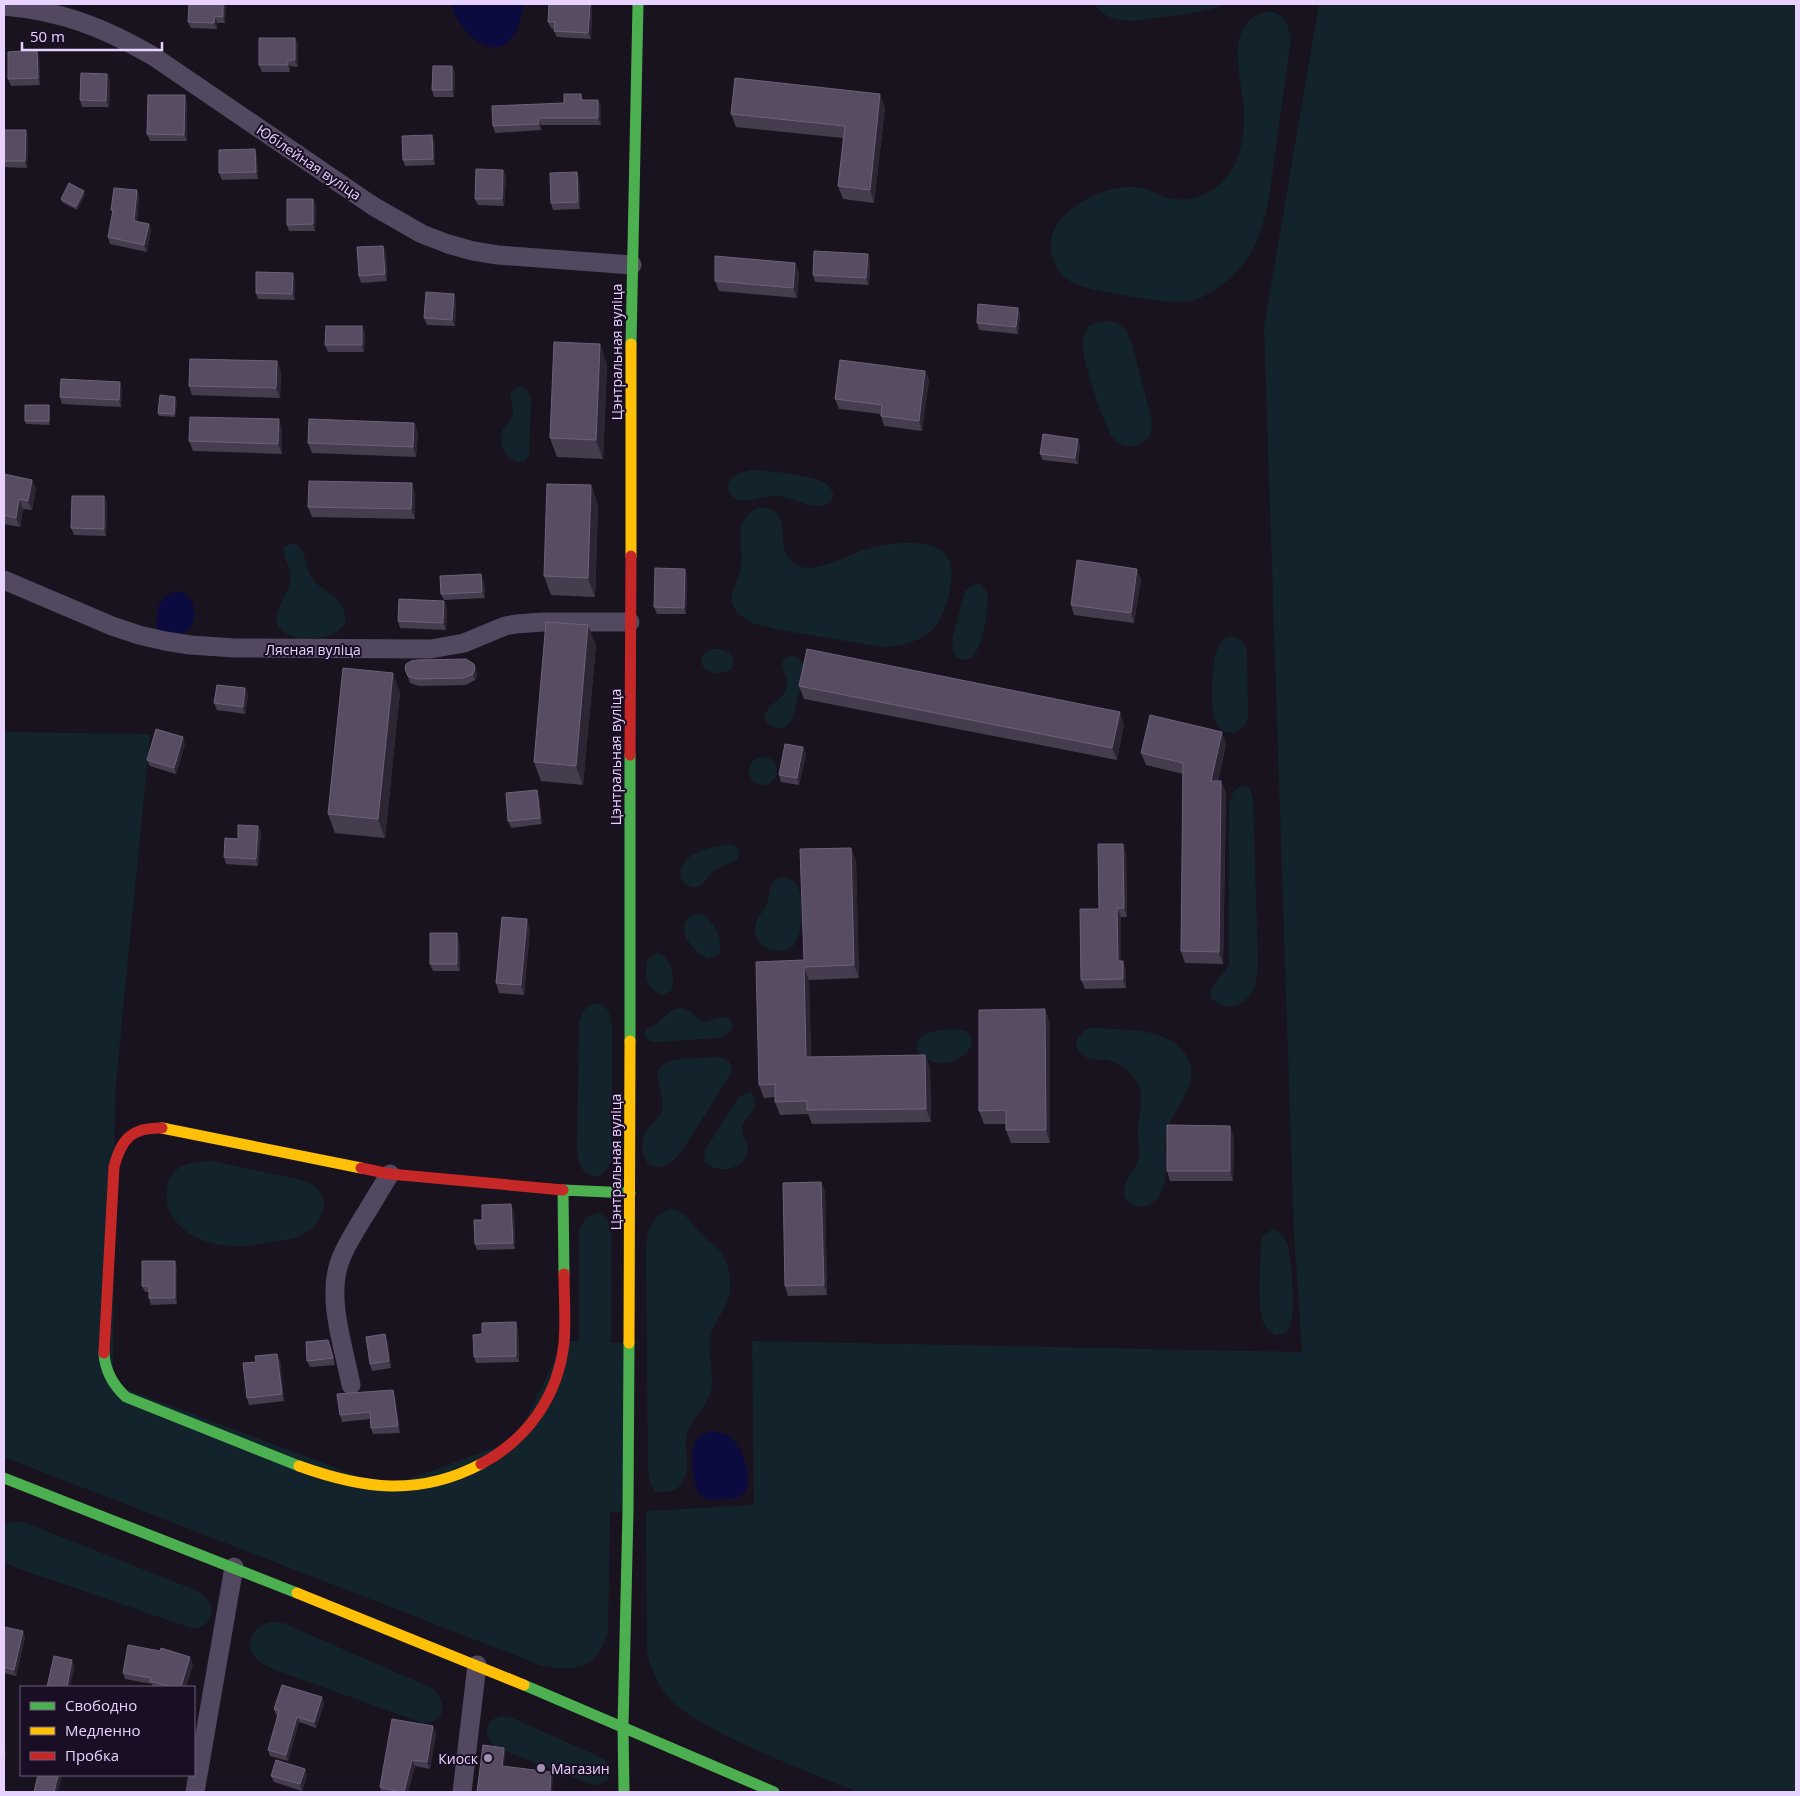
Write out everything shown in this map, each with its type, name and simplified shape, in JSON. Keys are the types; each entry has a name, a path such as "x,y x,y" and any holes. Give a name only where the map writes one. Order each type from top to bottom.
{"street":[{"name":"Цэнтральная вуліца","path":"624,1792 623,1726 628,1511 630,1193 630,315 638,4"},
{"name":"Юбілейная вуліца","path":"4,6 35,9 62,15 110,33 132,44 153,56 373,206 422,234 473,251 498,255 632,264"},
{"name":"Лясная вуліца","path":"4,580 83,615 139,635 165,641 212,647 431,649 464,643 505,626 516,624 543,622 630,622"},
{"path":"563,1190 564,1341 558,1378 540,1412 530,1426 501,1452 467,1471 428,1484 408,1487 363,1485 339,1480 289,1463 126,1397 112,1384 108,1376 104,1355 114,1167 121,1145 128,1136 139,1130 161,1128 390,1174 563,1190 630,1193"},
{"path":"351,1385 337,1314 335,1281 338,1265 344,1251 390,1174"},
{"path":"4,1478 234,1567 477,1665 774,1792"},
{"path":"195,1792 234,1567"},
{"path":"462,1792 477,1665"}],"shaded area":[{"path":"451,4 524,4 513,36 501,46 492,47 483,44 466,31 454,13"},
{"path":"1095,4 1226,4 1195,12 1130,21 1109,17 1102,13"},
{"path":"1319,4 1796,4 1796,1792 858,1792 754,1749 694,1718 665,1694 655,1676 647,1651 646,1511 754,1505 752,1341 1302,1352 1294,1233 1264,327"},
{"path":"1270,11 1283,18 1291,39 1268,205 1260,234 1247,259 1236,272 1213,291 1205,296 1189,301 1165,301 1110,293 1079,285 1065,278 1054,264 1051,240 1056,226 1061,219 1078,204 1108,190 1124,187 1137,187 1165,197 1189,199 1211,191 1228,175 1235,165 1239,154 1244,127 1244,111 1238,67 1240,38 1245,26 1255,16"},
{"path":"1110,321 1119,324 1127,331 1152,421 1151,431 1145,442 1135,446 1119,443 1110,433 1084,357 1084,334 1088,327 1100,322"},
{"path":"519,387 527,390 531,398 529,455 524,461 514,460 509,457 501,443 503,429 513,414 511,392"},
{"path":"751,470 789,474 819,480 832,490 834,496 828,503 819,506 778,496 744,501 739,500 732,496 728,490 728,483 737,474"},
{"path":"760,507 772,509 778,515 785,551 790,559 799,566 806,568 823,565 867,549 890,544 920,544 941,550 947,556 952,573 946,606 937,624 927,634 915,641 902,645 882,647 774,629 758,625 742,617 734,608 731,597 741,568 742,525 745,518 751,512"},
{"path":"295,543 302,551 313,579 336,598 343,608 345,615 344,625 337,632 328,636 303,638 291,636 282,630 277,623 276,618 291,576 284,555 284,547"},
{"path":"975,584 980,584 987,591 987,614 977,650 972,657 963,660 956,657 952,640 965,591"},
{"path":"182,592 188,596 194,607 195,613 192,625 183,634 159,631 156,619 162,600 172,593"},
{"path":"1228,636 1241,640 1247,652 1248,718 1241,729 1232,733 1222,730 1218,726 1213,714 1212,695 1216,653 1220,644"},
{"path":"712,649 722,650 730,654 734,660 731,670 715,673 710,672 703,666 701,661 702,655"},
{"path":"792,656 802,662 802,682 792,720 786,726 778,728 770,725 764,718 786,689 787,681 782,663 787,657"},
{"path":"4,732 150,734 115,1092 113,1384 387,1487 516,1440 564,1341 579,1341 579,1231 586,1218 600,1213 608,1220 611,1235 611,1343 628,1343 628,1511 610,1512 608,1630 604,1643 591,1661 583,1666 564,1669 540,1665 4,1457"},
{"path":"763,757 773,761 777,771 773,781 763,785 753,781 749,771 753,761"},
{"path":"1242,785 1250,788 1253,801 1258,964 1255,985 1250,995 1246,1000 1235,1006 1229,1006 1217,1003 1211,998 1211,993 1214,984 1229,963 1229,803 1234,791"},
{"path":"730,844 737,847 739,851 739,855 734,861 713,871 700,886 689,886 684,882 680,875 686,860 706,849"},
{"path":"784,877 795,882 799,890 801,898 800,927 796,942 792,947 785,950 769,949 758,940 755,927 768,901 770,887 778,878"},
{"path":"702,914 714,926 720,943 719,954 709,959 695,949 685,935 684,927 686,921 692,916"},
{"path":"657,953 666,959 673,974 672,990 663,995 657,993 649,986 646,976 648,959"},
{"path":"599,1003 609,1013 612,1027 612,1157 609,1166 603,1173 590,1176 584,1171 577,1154 579,1022 586,1009 591,1005"},
{"path":"680,1008 690,1011 704,1022 723,1017 730,1019 732,1029 723,1037 717,1038 658,1042 650,1041 646,1038 646,1030 658,1023 671,1011"},
{"path":"1091,1028 1143,1031 1156,1034 1178,1046 1186,1055 1190,1065 1190,1083 1166,1135 1166,1173 1163,1188 1156,1199 1145,1206 1132,1204 1125,1198 1124,1193 1127,1180 1139,1156 1140,1088 1134,1077 1118,1064 1106,1060 1089,1059 1079,1052 1076,1044 1079,1036"},
{"path":"954,1029 966,1032 972,1038 971,1045 966,1053 957,1060 945,1063 932,1061 918,1053 917,1046 922,1036 934,1031"},
{"path":"719,1057 729,1061 732,1070 730,1075 682,1151 673,1161 663,1167 651,1166 644,1158 642,1148 646,1132 659,1117 663,1105 658,1081 660,1068 666,1063 678,1059"},
{"path":"750,1092 753,1094 755,1104 742,1125 742,1133 748,1147 747,1155 739,1165 727,1169 714,1168 708,1165 704,1161 705,1150 737,1100 742,1095"},
{"path":"211,1161 302,1180 310,1184 321,1193 324,1205 321,1216 308,1231 294,1238 281,1241 240,1246 215,1244 196,1237 187,1232 173,1217 167,1204 167,1187 174,1172 184,1165"},
{"path":"670,1209 680,1212 688,1218 703,1236 721,1252 729,1272 730,1286 728,1300 714,1326 710,1338 711,1391 687,1434 685,1477 677,1488 663,1492 655,1491 650,1483 648,1472 646,1249 649,1230 652,1224 659,1215"},
{"path":"1273,1229 1281,1233 1288,1245 1293,1301 1293,1313 1288,1331 1275,1335 1264,1324 1260,1307 1261,1243 1263,1236"},
{"path":"711,1431 729,1436 743,1456 748,1474 748,1482 742,1495 738,1497 716,1500 707,1499 702,1496 696,1487 692,1464 694,1445 701,1436"},
{"path":"24,1522 195,1590 208,1600 211,1616 206,1624 197,1628 191,1628 4,1562 4,1524"},
{"path":"272,1622 283,1623 434,1689 441,1701 442,1712 440,1716 436,1720 423,1723 264,1665 255,1657 252,1651 251,1638 258,1628"},
{"path":"501,1716 510,1717 600,1757 609,1767 608,1780 601,1784 593,1785 497,1748 489,1739 487,1730 490,1722"}],"building":[{"path":"189,4 223,4 223,17 215,16 214,23 188,22"},
{"path":"549,4 590,4 588,33 554,31 555,22 548,22"},
{"path":"259,38 295,38 295,60 288,60 288,65 259,65"},
{"path":"37,50 38,78 8,79 8,52"},
{"path":"433,66 452,66 452,90 432,90"},
{"path":"81,73 107,74 106,101 80,100"},
{"path":"735,78 880,94 870,190 838,186 845,126 731,114"},
{"path":"564,94 581,94 581,100 598,100 598,118 538,118 539,124 493,126 492,106 564,103"},
{"path":"148,95 185,95 184,135 147,134"},
{"path":"4,130 26,130 25,161 4,161"},
{"path":"432,135 433,159 403,160 402,136"},
{"path":"255,149 256,172 219,173 219,150"},
{"path":"476,169 503,170 502,199 475,199"},
{"path":"577,172 578,202 551,203 550,173"},
{"path":"69,183 84,191 76,207 61,199"},
{"path":"114,188 137,190 134,221 149,224 144,245 108,237 113,210 111,210"},
{"path":"287,199 313,199 313,224 287,225"},
{"path":"383,246 385,274 359,276 357,247"},
{"path":"814,251 868,254 866,278 813,275"},
{"path":"715,256 795,263 793,288 715,281"},
{"path":"256,272 293,273 292,294 256,293"},
{"path":"426,292 454,294 452,320 424,318"},
{"path":"978,304 1018,308 1016,327 977,323"},
{"path":"326,326 362,326 362,345 325,345"},
{"path":"554,342 600,344 596,440 550,438"},
{"path":"190,359 277,361 276,388 189,386"},
{"path":"840,360 925,371 919,421 881,416 882,405 835,399"},
{"path":"61,379 120,382 119,400 60,397"},
{"path":"160,395 175,397 174,414 158,413"},
{"path":"25,405 49,405 49,421 25,421"},
{"path":"190,417 279,419 278,444 189,441"},
{"path":"309,419 414,423 413,447 308,443"},
{"path":"1043,434 1078,439 1075,458 1040,454"},
{"path":"4,474 32,480 28,501 19,499 16,518 4,515"},
{"path":"309,481 412,483 411,509 308,507"},
{"path":"547,484 591,485 588,578 544,576"},
{"path":"72,496 104,496 104,529 71,528"},
{"path":"1077,560 1137,569 1131,613 1071,605"},
{"path":"655,568 685,569 684,608 654,607"},
{"path":"481,574 482,592 441,594 440,576"},
{"path":"399,599 444,601 443,623 398,621"},
{"path":"546,622 588,625 576,766 534,762"},
{"path":"807,649 1120,712 1112,748 799,686"},
{"path":"466,659 474,664 475,669 473,674 463,678 417,679 408,676 405,669 406,664 417,660"},
{"path":"343,668 393,673 378,819 328,814"},
{"path":"217,685 245,688 243,707 214,703"},
{"path":"1150,715 1222,732 1211,781 1221,781 1219,952 1181,951 1183,763 1141,753"},
{"path":"156,729 183,737 174,768 147,760"},
{"path":"785,744 803,747 797,778 779,775"},
{"path":"537,790 540,818 508,821 506,793"},
{"path":"238,825 258,826 256,859 224,857 225,838 238,839"},
{"path":"1098,844 1123,844 1124,908 1117,908 1118,961 1123,961 1123,979 1081,980 1080,909 1099,909"},
{"path":"851,848 854,965 804,967 806,1057 925,1055 926,1109 807,1110 807,1101 775,1102 775,1084 759,1085 756,962 804,960 800,849"},
{"path":"502,917 527,919 521,985 496,983"},
{"path":"430,933 457,933 457,964 430,964"},
{"path":"1045,1009 1046,1130 1006,1130 1006,1110 979,1111 979,1010"},
{"path":"1167,1125 1230,1126 1230,1171 1167,1171"},
{"path":"821,1182 824,1285 785,1286 783,1183"},
{"path":"511,1204 513,1243 475,1244 474,1220 482,1220 482,1205"},
{"path":"142,1261 175,1261 175,1298 149,1298 149,1286 142,1286"},
{"path":"516,1322 516,1356 474,1357 473,1335 482,1334 482,1323"},
{"path":"385,1334 389,1361 370,1364 366,1337"},
{"path":"328,1340 333,1358 307,1361 306,1342"},
{"path":"277,1354 282,1394 247,1398 243,1363 256,1362 255,1356"},
{"path":"393,1390 398,1426 371,1428 370,1412 340,1415 337,1394"},
{"path":"4,1627 23,1631 14,1670 4,1667"},
{"path":"128,1645 160,1651 161,1648 190,1657 181,1686 168,1686 150,1681 151,1678 123,1673"},
{"path":"54,1656 72,1660 67,1686 47,1686"},
{"path":"282,1685 322,1697 314,1722 297,1717 286,1755 268,1750 279,1711 274,1709"},
{"path":"392,1719 433,1726 427,1762 412,1760 404,1792 380,1787"},
{"path":"483,1745 504,1748 502,1766 551,1772 550,1792 477,1792"},
{"path":"276,1760 305,1769 300,1784 271,1776"},
{"path":"38,1776 58,1776 54,1792 34,1792"}],"traffic: fast":[{"path":"631,344 638,4"},
{"path":"630,755 630,1041"},
{"path":"564,1274 563,1190 630,1193"},
{"path":"624,1792 623,1726 628,1511 629,1343"},
{"path":"104,1353 110,1377 126,1397 299,1466"},
{"path":"4,1478 297,1593"},
{"path":"524,1685 774,1792"}],"traffic: slow":[{"path":"631,344 631,556"},
{"path":"629,1343 630,1041"},
{"path":"162,1128 361,1168"},
{"path":"299,1466 346,1480 390,1486 413,1485 435,1481 458,1475 481,1464"},
{"path":"297,1593 524,1685"}],"traffic: jam":[{"path":"630,755 631,556"},
{"path":"104,1353 114,1167 120,1149 129,1137 143,1130 162,1128"},
{"path":"361,1168 390,1174 563,1190"},
{"path":"481,1464 498,1454 526,1429 538,1414 555,1381 564,1343 564,1274"}],"place":[{"name":"Киоск","path":"488,1758"},
{"name":"Магазин","path":"541,1768"}]}
